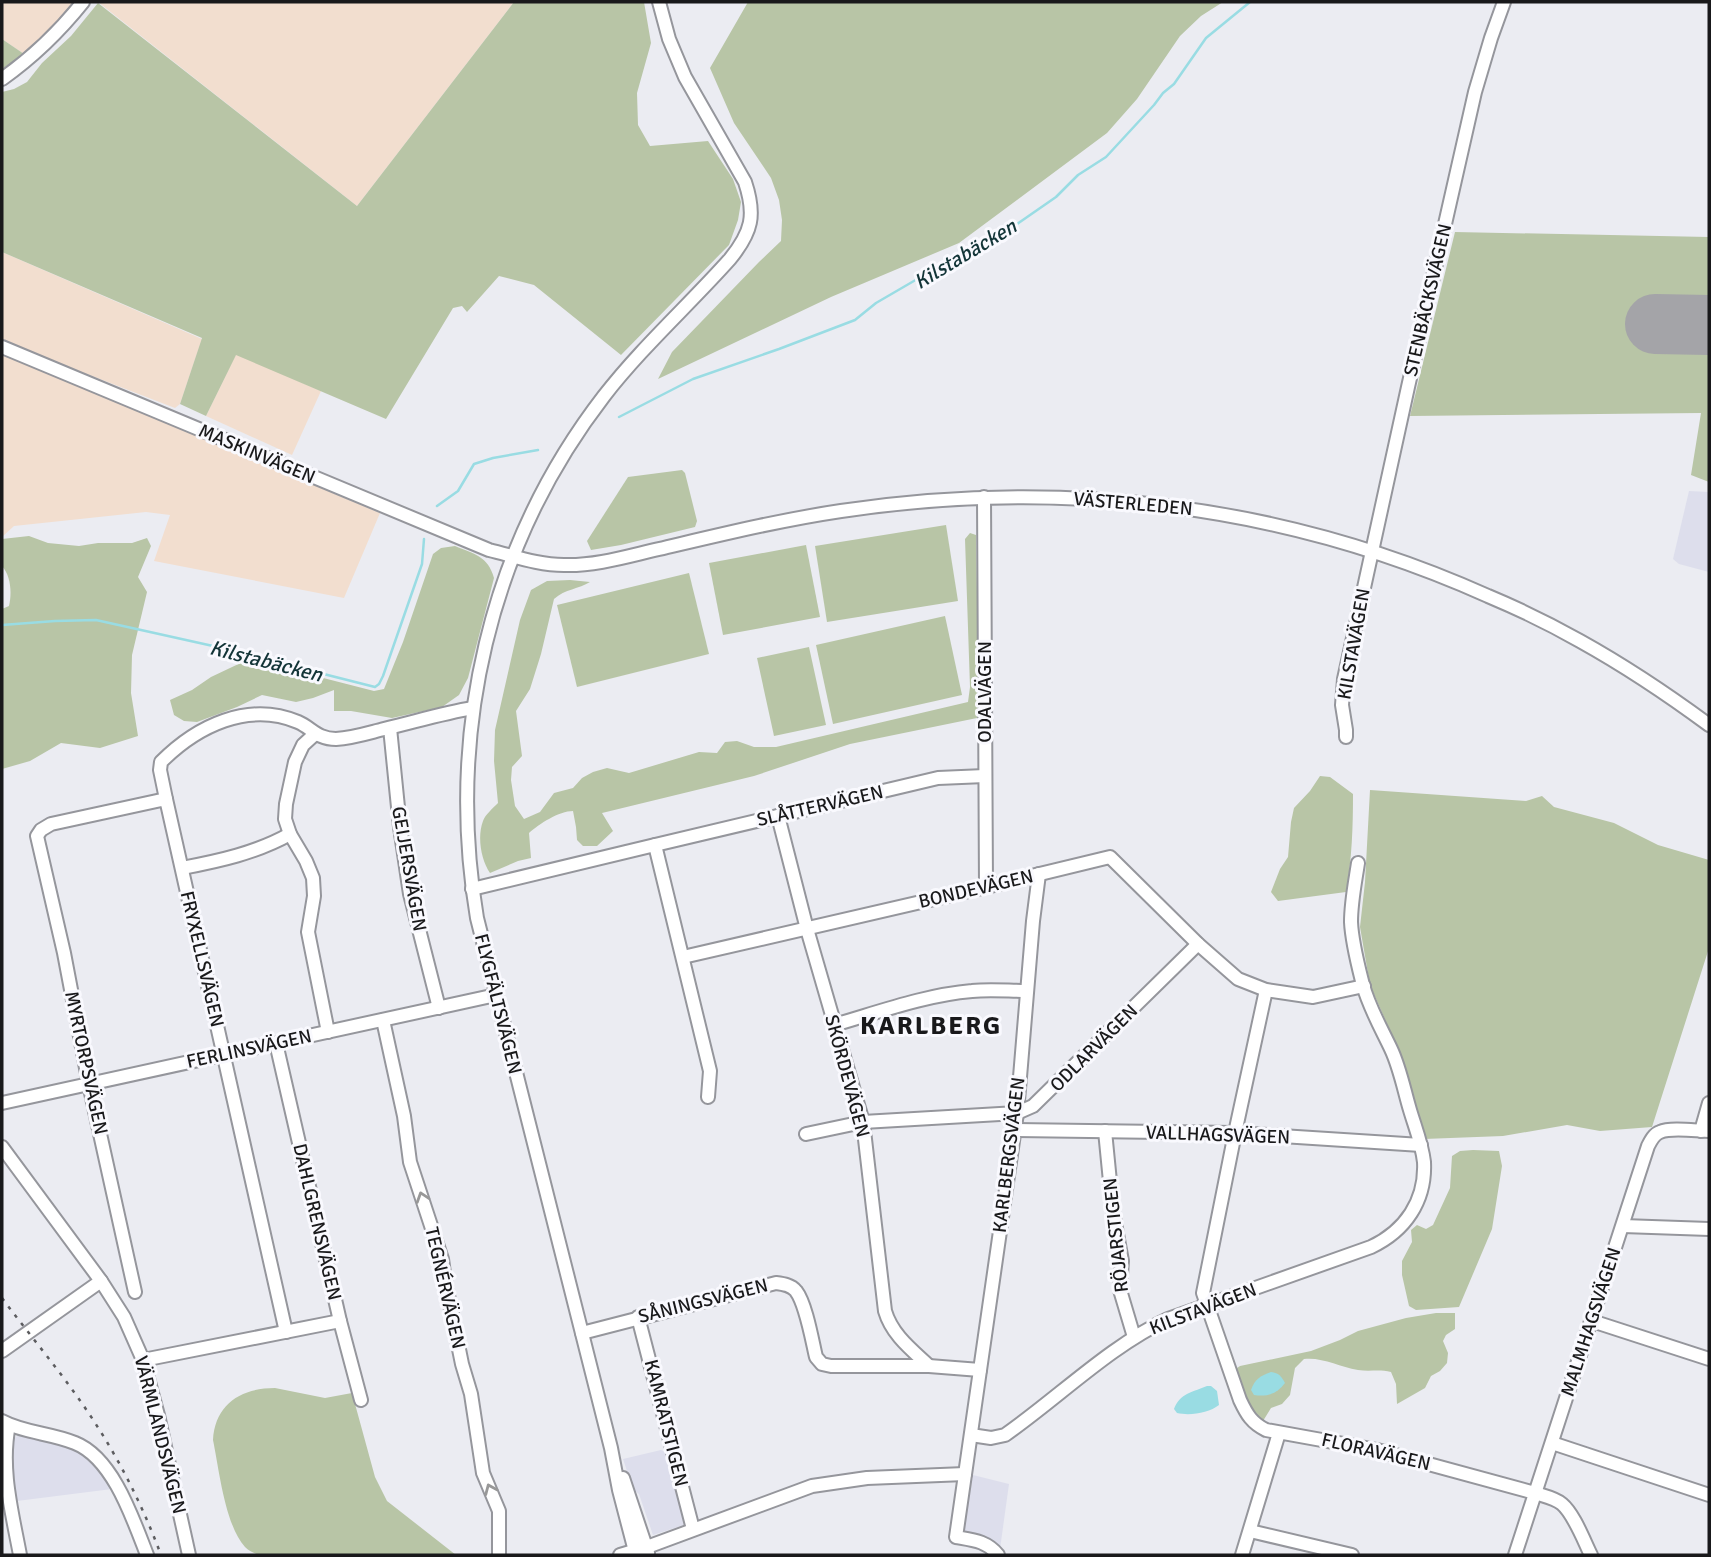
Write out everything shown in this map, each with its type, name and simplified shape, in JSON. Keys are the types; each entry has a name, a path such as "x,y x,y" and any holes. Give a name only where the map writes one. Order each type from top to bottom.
{"street":[{"path":"2,79 48,41 83,2"},
{"name":"FLYGFÄLTSVÄGEN","path":"642,1552 619,1490 611,1448 477,918 468,839 467,778 470,728 485,642 514,556 543,491 586,420 630,364 730,259 749,230 752,214 745,182 685,77 669,39 659,2"},
{"name":"STENBÄCKSVÄGEN","path":"1371,551 1472,105 1504,2"},
{"name":"MASKINVÄGEN","path":"2,346 477,544 514,556"},
{"name":"VÄSTERLEDEN","path":"514,556 551,564 596,563 820,514 894,504 984,497 1082,498 1174,506 1269,523 1344,542 1462,584 1577,639 1642,677 1709,724"},
{"name":"ODALVÄGEN","path":"984,497 986,887"},
{"name":"KILSTAVÄGEN","path":"1346,737 1342,705 1344,679 1371,551"},
{"path":"328,1032 308,932 314,896 313,878 285,820 285,804 295,762 303,745 315,734 333,739 351,738 473,708"},
{"name":"FRYXELLSVÄGEN","path":"286,1332 160,770 161,762 190,737 210,725 228,719 247,715 284,718 300,723 315,734"},
{"name":"GEIJERSVÄGEN","path":"390,728 408,882 439,1008"},
{"name":"SLÅTTERVÄGEN","path":"472,889 938,778 985,776"},
{"name":"MYRTORPSVÄGEN","path":"135,1292 38,834 51,824 166,799"},
{"name":"SKÖRDEVÄGEN","path":"778,816 807,929 863,1122 885,1311 894,1331 929,1366"},
{"path":"181,868 223,860 290,834"},
{"path":"655,845 710,1071 708,1097"},
{"name":"BONDEVÄGEN","path":"683,957 1110,856 1198,944 1238,979 1266,990 1314,997 1364,986"},
{"name":"KILSTAVÄGEN","path":"971,1436 991,1438 1004,1435 1134,1337 1168,1319 1387,1239 1417,1203 1424,1173 1421,1145 1398,1068 1364,986 1353,938 1351,923 1358,863"},
{"name":"KARLBERGSVÄGEN","path":"971,1436 1017,1113 1026,991 1039,874"},
{"name":"ODLARVÄGEN","path":"806,1134 863,1122 1017,1113 1033,1106 1198,944"},
{"name":"FLORAVÄGEN","path":"1266,990 1203,1293 1240,1401 1248,1416 1266,1430 1377,1450 1535,1493 1562,1504 1591,1555"},
{"path":"834,1025 962,992 1026,991"},
{"name":"FERLINSVÄGEN","path":"2,1103 496,995"},
{"name":"TEGNÉRVÄGEN","path":"383,1020 404,1116 410,1162 442,1259 462,1364 471,1394 484,1473 499,1511 499,1555"},
{"name":"DAHLGRENSVÄGEN","path":"276,1044 361,1400"},
{"path":"1705,1131 1709,1102"},
{"name":"VALLHAGSVÄGEN","path":"1014,1130 1235,1133 1421,1145"},
{"name":"RÖJARSTIGEN","path":"1105,1131 1113,1212 1121,1250 1120,1290 1134,1337"},
{"name":"MALMHAGSVÄGEN","path":"1515,1555 1648,1146 1660,1132 1705,1131"},
{"name":"VÄRMLANDSVÄGEN","path":"2,1147 101,1281 124,1317 143,1360 189,1555"},
{"path":"1623,1226 1709,1229"},
{"path":"2,1351 101,1281"},
{"name":"SÅNINGSVÄGEN","path":"582,1332 776,1283 787,1284 800,1298 816,1357 822,1364 980,1370"},
{"name":"KAMRATSTIGEN","path":"638,1317 693,1530"},
{"path":"143,1360 340,1321"},
{"path":"1592,1321 1709,1359"},
{"path":"20,1555 5,1459 5,1423 75,1443 94,1455 110,1474 146,1555"},
{"path":"1242,1555 1279,1433"},
{"path":"971,1436 956,1537 981,1542 992,1547 998,1555"},
{"path":"1552,1443 1709,1495"},
{"path":"620,1555 642,1552 812,1486 867,1478 965,1474"},
{"path":"1250,1531 1352,1555"}],"shaded area":[{"path":"2,2 76,2 56,26 24,54 2,39"},
{"path":"98,2 514,2 357,206"},
{"path":"2,252 202,339 180,404 175,408 2,339"},
{"path":"2,353 380,513 344,598 154,561 170,515 146,512 14,526 2,537"},
{"path":"236,354 321,391 292,455 206,416"},
{"path":"1689,491 1709,492 1709,572 1679,564 1673,559"},
{"path":"19,1434 64,1444 81,1451 103,1472 112,1489 17,1501 9,1449 10,1443"},
{"path":"661,1450 670,1454 686,1520 684,1525 653,1535 623,1459"},
{"path":"973,1475 1009,1484 1000,1549 961,1541"}],"green space":[{"path":"514,2 644,2 651,43 637,93 638,125 650,146 708,141 733,179 741,202 729,245 621,355 534,285 499,276 467,312 462,306 453,308 386,419 236,355 206,416 180,404 202,338 2,252 2,92 27,82 98,3 357,206"},
{"path":"748,2 1223,2 1201,16 1180,36 1137,99 1107,133 959,243 831,297 658,379 672,352 781,241 779,200 771,178 734,123 710,68"},
{"path":"2,39 24,54 2,69"},
{"path":"1455,232 1709,237 1709,304 1656,304 1655,344 1709,347 1709,482 1691,475 1701,413 1410,416"},
{"path":"682,470 697,521 695,527 591,550 587,541 628,477"},
{"path":"946,525 958,601 827,622 815,546"},
{"path":"970,533 976,535 977,718 850,744 754,776 602,813 613,831 597,846 583,846 577,840 573,811 562,813 529,833 531,858 490,873 482,855 480,834 484,819 498,803 494,761 495,730 520,620 531,590 547,581 590,582 554,599 530,689 516,711 522,756 512,767 511,780 515,806 524,819 540,812 554,793 573,788 582,778 607,768 629,773 699,752 717,753 725,742 737,741 754,747 776,747 968,702 970,687 965,539"},
{"path":"29,536 48,543 79,546 132,543 147,538 151,546 138,577 147,592 132,655 131,693 138,736 100,748 61,743 30,761 2,769 2,609 9,606 10,590 9,580 2,566 2,539"},
{"path":"806,545 820,617 723,635 709,563"},
{"path":"455,546 484,560 494,578 468,678 459,695 442,707 392,718 334,711 334,690 296,702 262,695 197,722 184,721 174,715 170,700 249,659 374,691 384,689 433,554 441,548"},
{"path":"689,573 709,654 577,687 557,605"},
{"path":"945,616 962,695 833,724 816,645"},
{"path":"809,647 826,725 774,736 757,658"},
{"path":"1320,776 1330,777 1353,794 1352,843 1346,892 1278,901 1271,892 1288,857 1294,808"},
{"path":"1370,790 1526,801 1542,796 1554,807 1614,823 1658,845 1709,860 1709,948 1652,1127 1600,1131 1567,1125 1503,1136 1424,1139 1398,1049 1370,985 1360,927"},
{"path":"1460,1151 1499,1151 1502,1166 1492,1229 1459,1307 1416,1310 1409,1306 1402,1275 1402,1261 1412,1242 1411,1230 1417,1225 1426,1229 1433,1225 1450,1188 1452,1156"},
{"path":"1436,1313 1455,1313 1455,1329 1446,1335 1443,1341 1448,1353 1447,1363 1431,1376 1425,1388 1397,1404 1396,1384 1391,1372 1358,1370 1318,1359 1304,1359 1295,1368 1290,1395 1282,1404 1271,1408 1263,1421 1254,1414 1237,1375 1237,1368 1240,1366 1311,1351 1358,1331"},
{"path":"275,1388 325,1398 352,1393 375,1477 387,1501 456,1555 259,1555 245,1547 232,1525 224,1496 213,1440 215,1427 232,1400 251,1391"}],"water":[{"path":"1271,1372 1280,1375 1285,1383 1271,1394 1254,1395 1251,1390 1254,1383"},
{"path":"1207,1386 1217,1391 1219,1405 1199,1413 1177,1413 1174,1409 1180,1400"}],"waterway":[{"name":"Kilstabäcken","path":"619,417 693,379 855,320 876,303 960,258 985,241 993,232 1010,229 1056,197 1078,175 1106,157 1174,84 1206,38 1250,2"},
{"name":"Kilstabäcken","path":"437,506 458,491 474,464 538,450"},
{"name":"Kilstabäcken","path":"2,625 96,620 375,687 383,676 422,564 424,539"}],"runway":[{"path":"1655,324 1709,325"}],"railway":[{"path":"2,1298 105,1438 136,1495 161,1555"}],"district":[{"name":"KARLBERG","path":"931,1026"}]}
